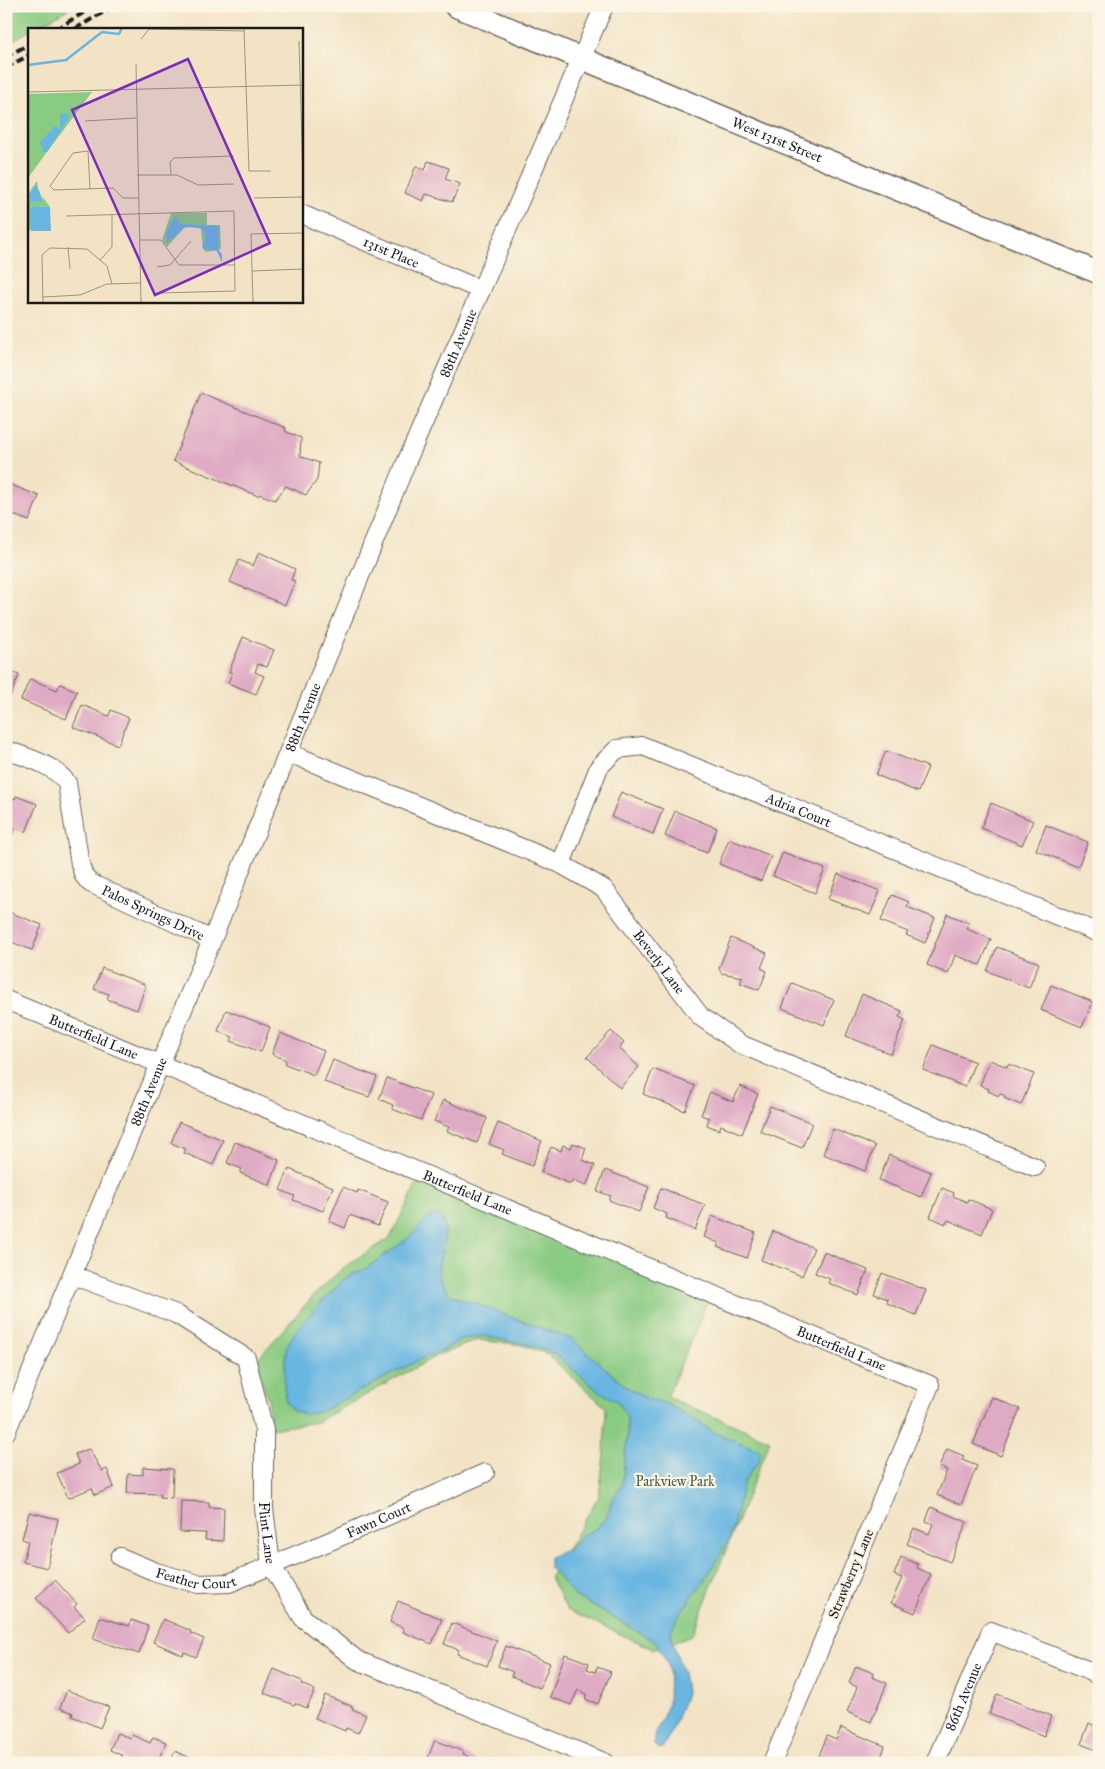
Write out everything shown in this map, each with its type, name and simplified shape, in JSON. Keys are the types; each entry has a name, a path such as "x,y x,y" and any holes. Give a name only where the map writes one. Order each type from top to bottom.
{"street":[{"name":"West 131st Street","path":"455,6 1099,273"},
{"name":"88th Avenue","path":"6,1432 212,940 406,463 604,6"},
{"name":"131st Place","path":"302,214 481,290"},
{"name":"Adria Court","path":"561,864 599,767 617,749 643,746 1099,933"},
{"name":"Palos Springs Drive","path":"6,750 51,768 60,774 67,783 80,864 84,876 90,883 212,940"},
{"name":"Beverly Lane","path":"289,753 561,864 604,889 701,1017 740,1044 1035,1167"},
{"name":"Butterfield Lane","path":"6,1000 930,1385"},
{"name":"Flint Lane","path":"72,1275 176,1314 246,1358 264,1430 264,1508 271,1565 303,1618 357,1660 606,1763"},
{"name":"Strawberry Lane","path":"772,1763 930,1385"},
{"name":"Fawn Court","path":"271,1565 335,1540 485,1472"},
{"name":"Feather Court","path":"120,1557 156,1572 198,1584 229,1583 271,1565"},
{"name":"86th Avenue","path":"935,1763 991,1631 1099,1675"}],"green space":[{"path":"6,6 74,6 35,28 28,28 28,32 6,44"},
{"name":"Parkview Park","path":"420,1178 709,1298 667,1397 770,1440 692,1635 653,1649 567,1610 550,1578 599,1496 604,1454 606,1408 547,1354 522,1345 478,1340 438,1355 317,1422 271,1429 268,1399 255,1362 314,1295 344,1267 390,1238"}],"water":[{"path":"440,1215 444,1222 445,1230 439,1274 442,1284 451,1295 572,1339 627,1387 646,1398 667,1404 716,1433 761,1451 759,1460 743,1483 731,1536 708,1575 680,1613 672,1629 671,1638 683,1672 686,1693 674,1726 663,1747 659,1749 654,1745 654,1737 668,1705 669,1667 656,1642 575,1596 549,1566 549,1557 571,1548 582,1535 597,1528 607,1516 611,1502 622,1484 627,1439 627,1417 618,1402 596,1389 553,1353 534,1346 484,1336 461,1339 444,1350 419,1360 320,1412 304,1414 293,1411 286,1401 284,1385 287,1346 307,1317 345,1278 367,1268 406,1240 429,1217"}],"building":[{"path":"428,161 449,168 445,179 460,184 452,202 426,194 423,201 405,193 416,166 425,170"},
{"path":"201,393 286,428 285,431 301,438 300,456 319,463 317,480 306,495 286,486 275,500 259,494 258,496 173,461"},
{"path":"6,483 39,496 29,521 6,512"},
{"path":"259,552 295,569 291,580 295,581 285,605 230,582 239,560 253,566"},
{"path":"243,637 274,650 267,667 258,664 255,672 264,676 256,694 228,683 232,673 229,672"},
{"path":"6,670 19,675 9,700 6,699"},
{"path":"30,679 57,690 60,684 77,691 66,719 21,700"},
{"path":"82,705 109,716 111,710 129,718 118,745 73,727"},
{"path":"886,751 928,767 918,792 876,775"},
{"path":"621,792 663,809 653,834 611,817"},
{"path":"6,796 15,799 16,796 37,804 26,832 15,828 6,849"},
{"path":"991,803 1033,821 1022,845 981,828"},
{"path":"675,811 717,828 707,853 665,836"},
{"path":"1046,825 1088,842 1078,867 1036,850"},
{"path":"729,839 771,856 761,881 719,864"},
{"path":"783,852 825,869 815,893 773,876"},
{"path":"838,874 880,891 870,915 828,899"},
{"path":"892,895 909,902 907,907 935,918 925,943 906,935 908,932 881,921"},
{"path":"6,911 42,925 32,950 6,940"},
{"path":"947,914 969,923 967,929 991,939 980,965 955,955 948,974 927,965"},
{"path":"731,938 767,953 761,968 767,971 759,990 740,983 743,977 721,973 719,968"},
{"path":"997,947 1039,963 1029,988 987,971"},
{"path":"102,968 146,985 137,1010 107,999 109,994 94,989"},
{"path":"792,983 834,1000 824,1025 782,1008"},
{"path":"1051,985 1093,1002 1082,1027 1041,1010"},
{"path":"862,994 902,1011 899,1017 905,1020 891,1054 846,1036"},
{"path":"226,1010 270,1027 261,1052 231,1041 233,1037 218,1031"},
{"path":"611,1031 624,1043 619,1048 639,1067 620,1088 587,1057"},
{"path":"280,1033 324,1051 314,1075 285,1064 286,1060 272,1054"},
{"path":"933,1045 975,1062 965,1087 923,1070"},
{"path":"333,1060 377,1077 369,1097 324,1082"},
{"path":"990,1060 1007,1067 1008,1064 1034,1074 1021,1105 1004,1098 1005,1096 1000,1093 999,1096 988,1091 989,1089 980,1085"},
{"path":"653,1069 695,1086 685,1111 643,1094"},
{"path":"387,1078 431,1095 421,1120 392,1109 393,1105 379,1099"},
{"path":"740,1086 758,1094 742,1134 721,1125 719,1130 707,1125 709,1118 701,1115 710,1092 733,1102"},
{"path":"443,1100 487,1118 477,1143 447,1131 449,1127 434,1121"},
{"path":"770,1106 812,1123 802,1148 760,1131"},
{"path":"179,1122 223,1140 213,1165 184,1153 186,1149 171,1143"},
{"path":"498,1123 542,1141 532,1166 502,1154 504,1150 489,1144"},
{"path":"833,1129 875,1146 865,1171 823,1154"},
{"path":"235,1142 279,1160 270,1185 240,1173 242,1169 227,1163"},
{"path":"573,1143 586,1148 582,1160 595,1165 586,1186 572,1180 571,1184 541,1172 551,1147 561,1151 563,1145 571,1148"},
{"path":"889,1155 931,1172 921,1197 879,1180"},
{"path":"289,1169 333,1187 323,1211 293,1200 295,1196 280,1190"},
{"path":"605,1170 649,1187 639,1212 609,1200 611,1196 597,1191"},
{"path":"343,1187 357,1193 358,1190 388,1202 378,1226 350,1215 345,1228 329,1221"},
{"path":"661,1188 705,1205 695,1230 666,1218 667,1214 653,1208"},
{"path":"942,1188 954,1193 953,1196 967,1202 968,1199 992,1209 982,1234 948,1220 946,1224 930,1217"},
{"path":"712,1216 756,1233 747,1258 717,1247 719,1243 704,1237"},
{"path":"773,1231 814,1248 802,1276 761,1260"},
{"path":"824,1252 868,1270 858,1295 828,1283 830,1279 815,1273"},
{"path":"882,1273 926,1290 916,1315 887,1303 888,1299 874,1294"},
{"path":"992,1397 1020,1409 1001,1456 973,1444"},
{"path":"89,1449 102,1471 107,1469 114,1487 95,1495 92,1488 68,1498 57,1473 79,1464 75,1454"},
{"path":"947,1449 964,1456 962,1460 977,1466 961,1505 937,1495 947,1470 939,1467"},
{"path":"143,1467 173,1469 172,1498 160,1497 161,1494 127,1493 128,1474 143,1475"},
{"path":"181,1501 209,1502 209,1507 224,1508 223,1541 205,1540 206,1533 180,1532"},
{"path":"931,1507 967,1522 950,1562 907,1544 914,1528 929,1534 933,1524 926,1521"},
{"path":"29,1512 58,1519 47,1568 23,1562 28,1541 22,1539"},
{"path":"901,1557 918,1564 917,1568 931,1574 915,1613 891,1603 902,1578 894,1575"},
{"path":"55,1580 77,1604 74,1607 85,1618 68,1633 36,1598"},
{"path":"398,1601 442,1619 432,1644 403,1632 404,1628 390,1622"},
{"path":"100,1617 129,1626 131,1620 148,1626 139,1654 93,1639"},
{"path":"163,1619 204,1639 196,1657 184,1652 183,1655 153,1642"},
{"path":"452,1623 497,1641 487,1666 457,1654 459,1650 444,1644"},
{"path":"506,1646 550,1663 540,1688 511,1676 513,1672 498,1666"},
{"path":"565,1654 589,1663 587,1669 595,1672 597,1667 611,1672 598,1704 585,1699 587,1694 578,1690 571,1705 550,1697"},
{"path":"856,1666 873,1673 872,1677 887,1683 871,1722 847,1712 857,1687 849,1683"},
{"path":"274,1669 302,1681 301,1684 315,1690 307,1708 264,1693"},
{"path":"67,1690 109,1707 100,1728 72,1716 73,1713 60,1708"},
{"path":"997,1694 1051,1716 1044,1736 989,1714"},
{"path":"325,1695 366,1715 358,1733 346,1728 345,1731 315,1718"},
{"path":"1089,1723 1099,1728 1099,1751 1081,1744"},
{"path":"841,1728 885,1746 879,1763 828,1763 818,1758 827,1736 836,1740"},
{"path":"117,1733 130,1738 132,1735 150,1743 153,1737 166,1742 157,1763 132,1763 122,1759 123,1756 110,1750"},
{"path":"435,1740 464,1752 463,1754 476,1760 475,1763 426,1763"},
{"path":"175,1751 202,1763 170,1763"}],"railway":[{"path":"58,28 95,6"},
{"path":"77,28 114,6"},
{"path":"6,57 28,45"},
{"path":"6,68 28,56"}]}
